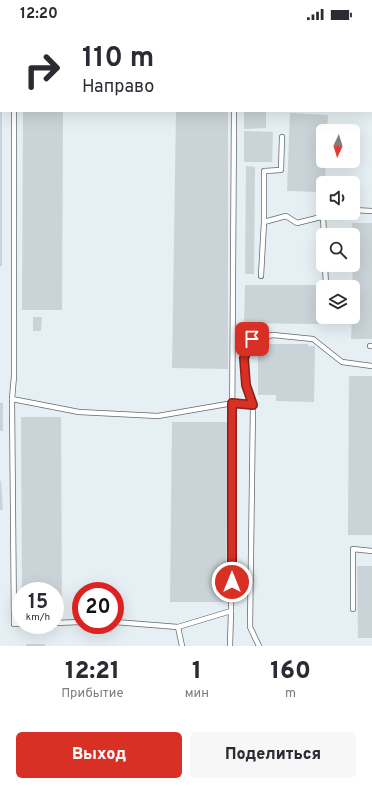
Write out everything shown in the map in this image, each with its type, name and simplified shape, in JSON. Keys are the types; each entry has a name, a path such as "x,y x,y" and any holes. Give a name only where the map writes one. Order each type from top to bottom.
{"lane":[{"path":"14,112 14,368 12,399 14,582"},
{"path":"230,646 232,611 234,112"},
{"path":"261,276 264,222 264,171 281,170 282,137"},
{"path":"360,210 372,211"},
{"path":"264,222 286,216 297,223 316,218"},
{"path":"259,646 250,627 253,405 246,385 244,358 252,339 273,335 313,339 342,362 372,366"},
{"path":"12,399 79,412 158,416 232,403 253,405"},
{"path":"353,609 353,549 372,551"},
{"path":"124,623 178,627 232,611"},
{"path":"178,627 182,646"}],"building":[{"path":"0,112 2,112 2,266 0,266"},
{"path":"23,112 63,112 62,310 22,310"},
{"path":"176,112 228,112 228,369 172,368"},
{"path":"244,112 266,112 266,128 244,129"},
{"path":"290,113 328,115 327,124 316,124 316,168 326,168 325,176 316,176 316,192 287,191"},
{"path":"244,131 273,132 272,162 244,162"},
{"path":"246,166 255,167 254,274 245,274"},
{"path":"352,223 372,223 372,339 351,339 352,324 360,324 360,280 353,280 353,272 360,272 360,228 352,228"},
{"path":"245,285 316,285 316,324 244,323"},
{"path":"33,317 42,317 41,331 33,331"},
{"path":"258,344 308,344 308,346 315,346 314,402 276,401 276,395 258,395"},
{"path":"349,376 372,376 372,535 348,535"},
{"path":"0,403 3,403 3,431 0,431"},
{"path":"21,417 61,417 62,582 22,582"},
{"path":"172,422 228,422 226,602 170,602"},
{"path":"1,481 3,510 0,510"},
{"path":"357,566 372,566 372,638 358,638"},
{"path":"26,644 45,644 45,646 26,646"}],"route":[{"path":"232,582 232,403 253,405 246,385 244,358 252,339"}]}
